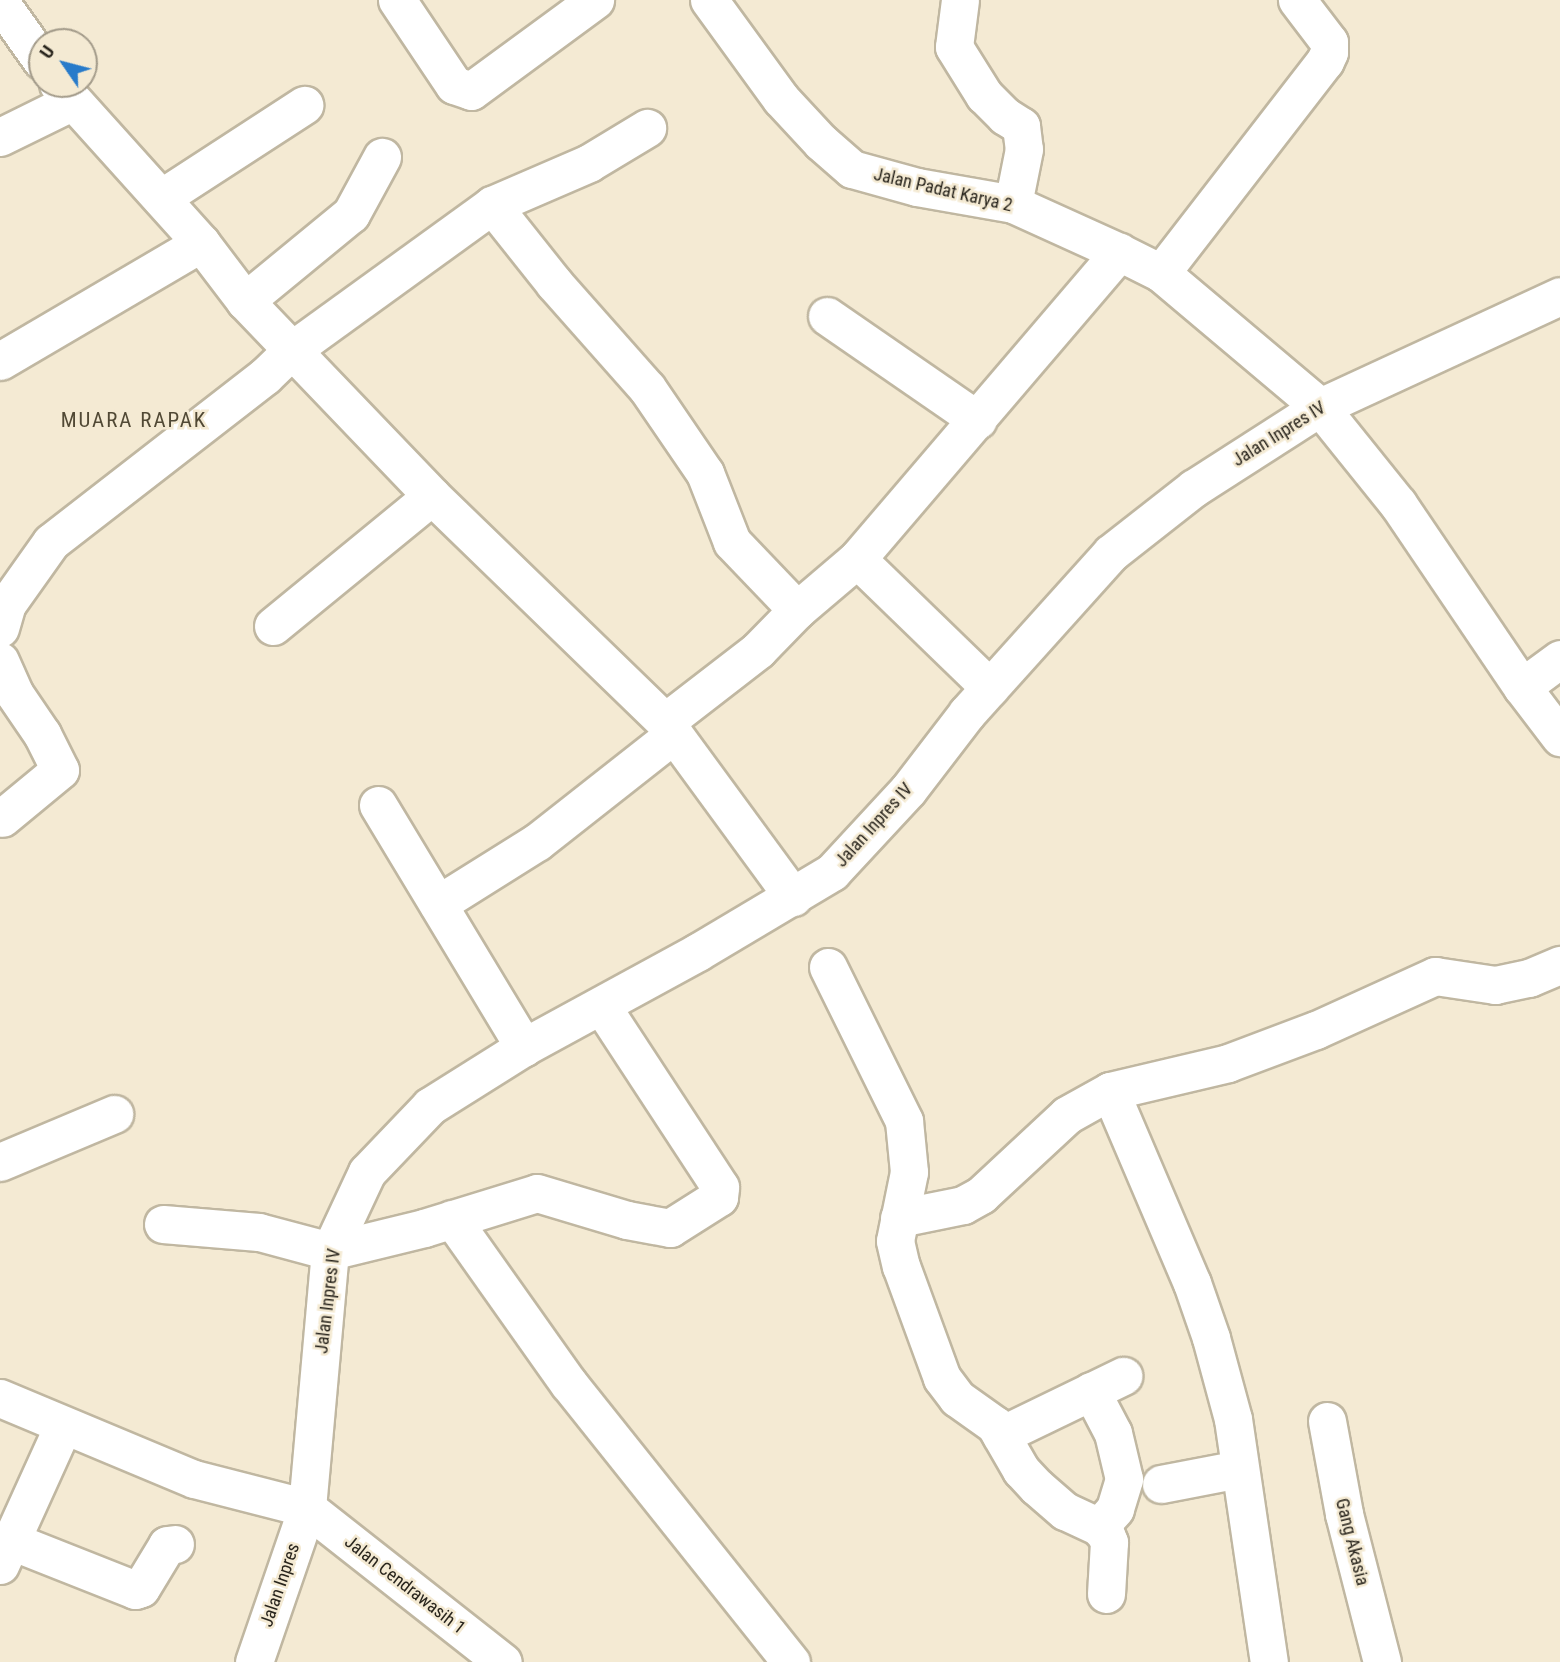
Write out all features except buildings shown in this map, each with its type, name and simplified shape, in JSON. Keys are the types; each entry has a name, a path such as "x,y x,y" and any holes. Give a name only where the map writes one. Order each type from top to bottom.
{"street":[{"path":"397,0 454,85 471,92 595,0"},
{"name":"Jalan Padat Karya 2","path":"709,0 781,99 821,142 852,169 917,187 1013,204 1119,251 1161,273 1320,407 1398,504 1522,687 1560,737"},
{"path":"960,0 954,47 984,95 1005,116 1021,126 1024,149 1013,204"},
{"path":"1161,273 1325,61 1329,52 1328,42 1297,0"},
{"path":"0,2 28,41"},
{"path":"0,137 58,98"},
{"path":"70,98 201,243 245,301 432,496 670,728 793,897"},
{"path":"161,198 304,105"},
{"path":"0,628 7,604 51,542 265,376 292,350 492,205 589,163 647,128"},
{"path":"245,301 351,215 382,157"},
{"path":"492,205 554,283 647,387 705,473 732,542 797,610"},
{"path":"0,361 201,243"},
{"path":"438,904 537,842 670,728 758,650 797,610 857,559 978,420 1119,251"},
{"name":"Jalan Inpres IV","path":"307,1508 330,1251 367,1172 430,1106 524,1047 602,1007 832,872 908,790 990,688 1111,553 1194,488 1320,407 1560,296"},
{"path":"827,316 978,420"},
{"path":"273,626 432,496"},
{"path":"857,559 990,688"},
{"path":"1522,687 1560,659"},
{"path":"0,661 14,693 42,734 60,770 2,818"},
{"path":"378,805 524,1047"},
{"path":"899,1218 963,1205 981,1195 1067,1115 1110,1091 1228,1063 1316,1030 1435,976 1495,985 1529,978 1560,965"},
{"path":"828,967 904,1121 909,1172 895,1241 901,1266 942,1378 957,1398 995,1424 1021,1470 1037,1487 1079,1520 1099,1527 1109,1542 1106,1594"},
{"path":"163,1224 259,1232 330,1251 452,1219 537,1193 627,1220 670,1228 719,1197 720,1188 602,1007"},
{"path":"1110,1091 1192,1283 1233,1419 1269,1662"},
{"path":"0,1162 114,1114"},
{"path":"452,1219 569,1384 791,1662"},
{"path":"1001,1435 1107,1384 1124,1479 1115,1509 1099,1527"},
{"path":"0,1398 194,1479 307,1508"},
{"name":"Gang Akasia","path":"1326,1421 1344,1514 1382,1662"},
{"path":"63,1426 5,1552 135,1590 141,1588 167,1545 175,1544"},
{"path":"1161,1483 1239,1469"},
{"name":"Jalan Inpres","path":"254,1662 307,1508"},
{"name":"Jalan Cendrawasih 1","path":"307,1508 503,1662"}],"district":[{"name":"MUARA RAPAK","path":"134,420"}]}
